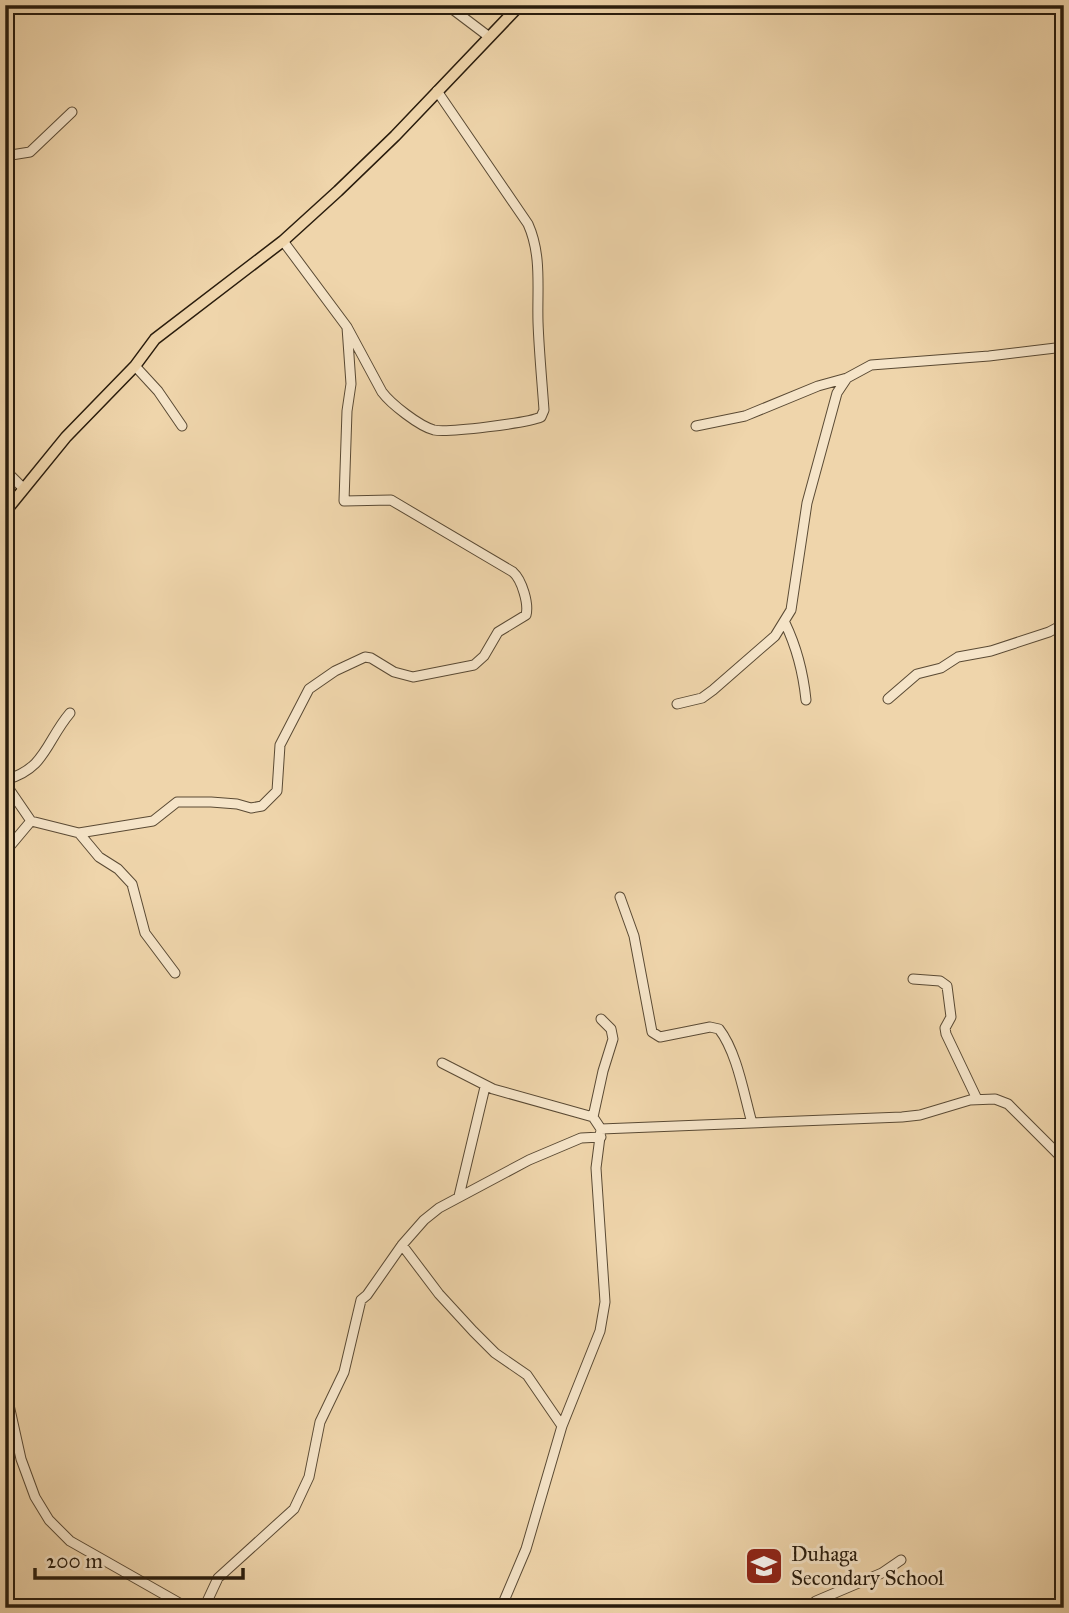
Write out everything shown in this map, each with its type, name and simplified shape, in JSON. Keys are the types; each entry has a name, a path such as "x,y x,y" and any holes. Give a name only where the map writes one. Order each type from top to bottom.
{"main road":[{"path":"5,512 66,437 135,366 155,339 283,241 386,145 520,5"}],"street":[{"path":"447,5 488,36"},
{"path":"283,241 347,327 382,392 429,429 445,431 539,418 543,414 537,250 534,237 528,224 437,91"},
{"path":"5,156 30,152 72,112"},
{"path":"70,713 36,764 24,774 5,781 31,821 79,833 153,821 177,802 237,804 251,808 262,806 274,796 279,785 279,751 285,733 309,689 318,681 365,657 394,672 413,677 474,665 484,656 498,632 527,614 519,580 513,572 391,500 344,501 346,422 351,384 347,327"},
{"path":"696,426 745,416 818,386 847,378 871,365 1064,347"},
{"path":"135,366 158,391 182,426"},
{"path":"677,704 702,698 775,636 785,622 791,610 807,503 837,393 847,378"},
{"path":"5,470 24,489"},
{"path":"785,622 797,647 806,700"},
{"path":"888,699 909,679 941,668 958,657 991,651 1049,632 1064,624"},
{"path":"5,852 31,821"},
{"path":"79,833 99,857 118,869 132,884 145,933 175,973"},
{"path":"620,897 634,936 652,1032 660,1037 710,1027 719,1029 741,1080 752,1123"},
{"path":"914,979 940,981 947,986 951,1017 945,1028 946,1034 977,1099"},
{"path":"501,1608 532,1531 562,1426 600,1331 603,1315 597,1168 601,1133 593,1117 613,1039 611,1029 601,1019"},
{"path":"442,1063 485,1087 593,1117"},
{"path":"459,1196 485,1087"},
{"path":"204,1608 218,1578 298,1502 309,1477 320,1422 344,1372 361,1300 368,1295 402,1245 424,1220 459,1196 529,1160 581,1138 601,1133 752,1123 902,1118 977,1099 995,1099 1008,1104 1064,1160"},
{"path":"5,1150 9,1154 5,1168"},
{"path":"402,1245 439,1294 473,1331 495,1353 527,1375 562,1426"},
{"path":"5,1387 22,1459 36,1497 49,1520 70,1541 188,1608"},
{"path":"808,1608 816,1601 881,1573 901,1560"}],"place":[{"name":"Duhaga Secondary School","path":"764,1566"}]}
